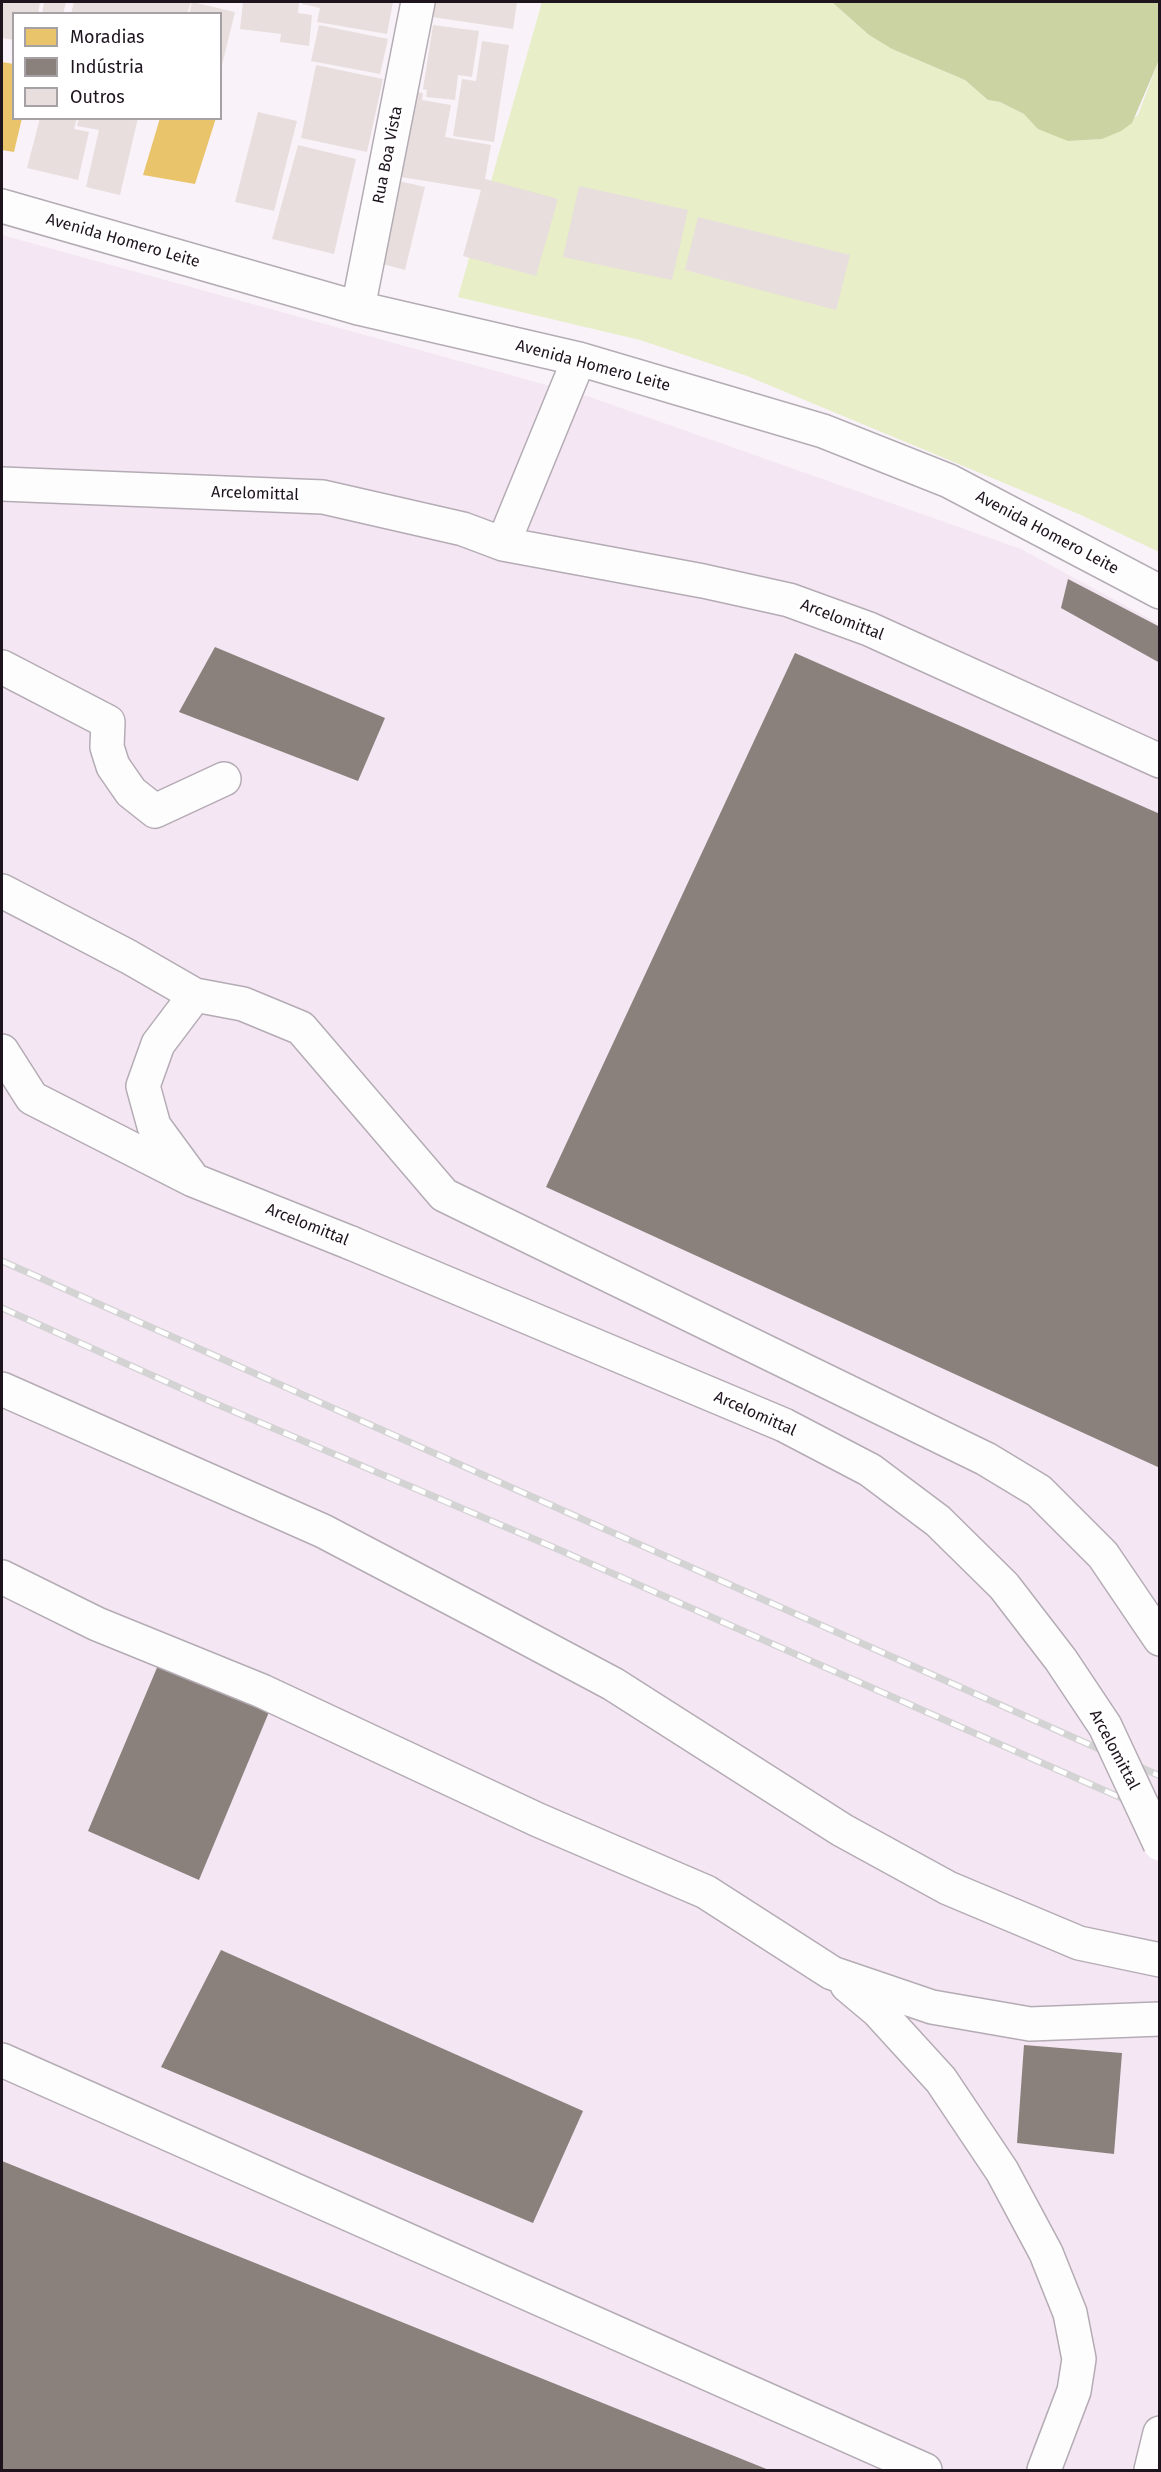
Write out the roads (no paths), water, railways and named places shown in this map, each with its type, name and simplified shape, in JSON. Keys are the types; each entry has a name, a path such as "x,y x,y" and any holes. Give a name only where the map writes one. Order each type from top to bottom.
{"street":[{"name":"Rua Boa Vista","path":"358,308 418,2"},
{"name":"Avenida Homero Leite","path":"2,206 358,308 579,359 823,431 949,481 1160,592"},
{"path":"503,544 579,359"},
{"name":"Arcelomittal","path":"11,482 323,497 463,529 503,544 703,581 789,600 869,628 1160,761"},
{"path":"2,667 108,722 107,747 113,766 131,792 155,811 224,779"},
{"path":"4,897 129,957 195,995 243,1004 301,1028 444,1195 986,1459 1039,1491 1103,1555 1160,1639"},
{"path":"193,1180 154,1126 142,1086 158,1044 195,995"},
{"name":"Arcelomittal","path":"2,1051 32,1098 193,1180 351,1243 784,1425 878,1476 938,1521 1004,1586 1040,1632 1104,1726 1160,1844"},
{"path":"2,1389 323,1531 487,1617 613,1684 842,1830 948,1888 1079,1943 1160,1960"},
{"path":"2,1577 97,1624 262,1691 528,1815 706,1892 832,1972 878,2011 941,2080 1002,2171 1046,2253 1070,2313 1079,2359 1074,2391 1044,2470"},
{"path":"832,1972 932,2007 1030,2024 1160,2019"},
{"path":"2,2060 925,2470"},
{"path":"1151,2470 1160,2433"}],"railway":[{"path":"2,1261 1160,1776"},
{"path":"2,1308 207,1400 555,1548 1160,1815"}]}
